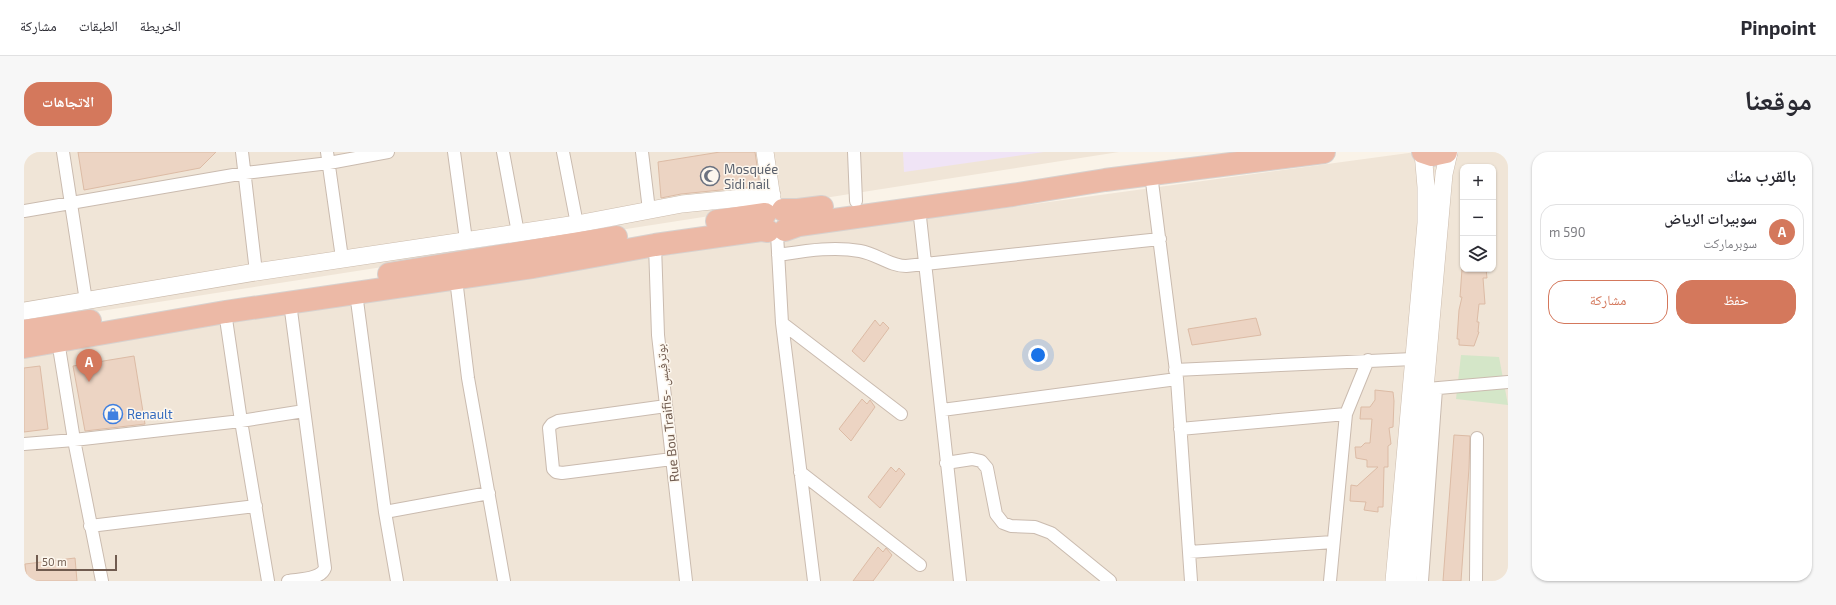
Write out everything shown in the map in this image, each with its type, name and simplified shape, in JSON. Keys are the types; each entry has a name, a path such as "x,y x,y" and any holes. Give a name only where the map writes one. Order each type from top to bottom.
{"highway":[{"path":"24,347 225,312 532,268 655,245 761,230 798,210 856,201 941,192 1219,152"},
{"path":"24,331 775,222 799,225 1151,174 1324,152"},
{"path":"1423,152 1432,155 1446,152"}],"main road":[{"path":"24,311 342,258 577,224 682,204 775,222 765,152"},
{"path":"1394,581 1426,223 1426,187 1423,152"},
{"path":"1408,581 1430,389 1444,174 1449,152"}],"street":[{"path":"63,152 86,301"},
{"path":"242,152 256,272"},
{"path":"24,211 245,173 328,157 388,152"},
{"path":"454,152 466,240"},
{"path":"503,152 518,233"},
{"path":"563,152 577,224"},
{"path":"642,152 649,210"},
{"path":"854,152 856,201"},
{"path":"328,157 342,258"},
{"path":"1151,174 1176,375 1191,581"},
{"path":"919,208 924,265 942,410 946,463 960,581"},
{"path":"775,222 818,249 841,248 862,251 894,265 924,265 1160,239"},
{"path":"775,222 782,323 814,581"},
{"name":"Rue Bou Traifis- بوترفيس","path":"655,245 658,335 686,581"},
{"path":"456,279 468,378 504,581"},
{"path":"356,293 385,512 397,581"},
{"path":"288,581 318,576 324,572 325,568 290,303"},
{"path":"225,312 241,421 268,581"},
{"path":"782,323 901,414"},
{"path":"58,341 74,440 102,581"},
{"path":"942,410 1176,375 1368,360 1413,359"},
{"path":"1330,581 1346,414 1368,360"},
{"path":"1422,581 1430,389 1508,382"},
{"path":"666,406 558,421 552,424 549,428 553,469 556,472 562,473 672,459"},
{"path":"24,444 74,440 241,421 304,411"},
{"path":"1180,429 1346,414"},
{"path":"1476,581 1477,438"},
{"path":"946,463 972,459 981,461 987,468 996,514 1003,523 1011,526 1035,527 1051,534 1110,581"},
{"path":"800,472 920,565"},
{"path":"385,512 489,493"},
{"path":"90,526 256,506"},
{"path":"1189,552 1333,542"}],"shaded area":[{"path":"24,152 1119,152 24,323"},
{"path":"903,152 1044,152 904,172"},
{"path":"1416,152 1508,152 1508,581 24,581 24,351 740,244"}],"green space":[{"path":"1461,355 1499,357 1508,405 1456,399"}],"building":[{"path":"78,152 216,152 200,168 84,190"},
{"name":"Mosquée Sidi nail","path":"720,152 755,152 760,186 681,194 661,198 658,162"},
{"path":"1462,272 1486,272 1487,278 1483,278 1485,304 1479,304 1477,322 1479,322 1479,332 1474,346 1459,345 1459,339 1457,339 1459,310 1462,297 1460,297"},
{"path":"1256,318 1261,335 1192,345 1188,329"},
{"path":"875,320 880,326 883,322 889,328 864,362 852,351"},
{"path":"134,356 145,424 85,431 73,366"},
{"path":"40,366 48,429 24,432 24,368"},
{"path":"1375,390 1393,392 1394,401 1393,427 1389,428 1391,444 1388,446 1388,467 1384,467 1383,507 1378,507 1378,512 1364,510 1366,502 1350,501 1351,485 1357,486 1378,467 1367,467 1367,460 1356,458 1355,447 1361,447 1365,443 1370,443 1372,419 1360,419 1361,407 1370,407 1375,400"},
{"path":"862,399 867,404 870,400 875,407 851,441 839,429"},
{"path":"1454,435 1470,436 1461,581 1443,581"},
{"path":"891,467 896,472 899,468 905,474 880,508 868,497"},
{"path":"878,547 883,552 886,548 892,555 890,558 873,581 853,581"},
{"path":"75,558 77,581 27,581 25,564"}],"place":[{"name":"Mosquée Sidi nail","path":"710,176"},
{"name":"سوبيرات الرياض","path":"89,382"},
{"name":"Renault","path":"113,414"}]}
